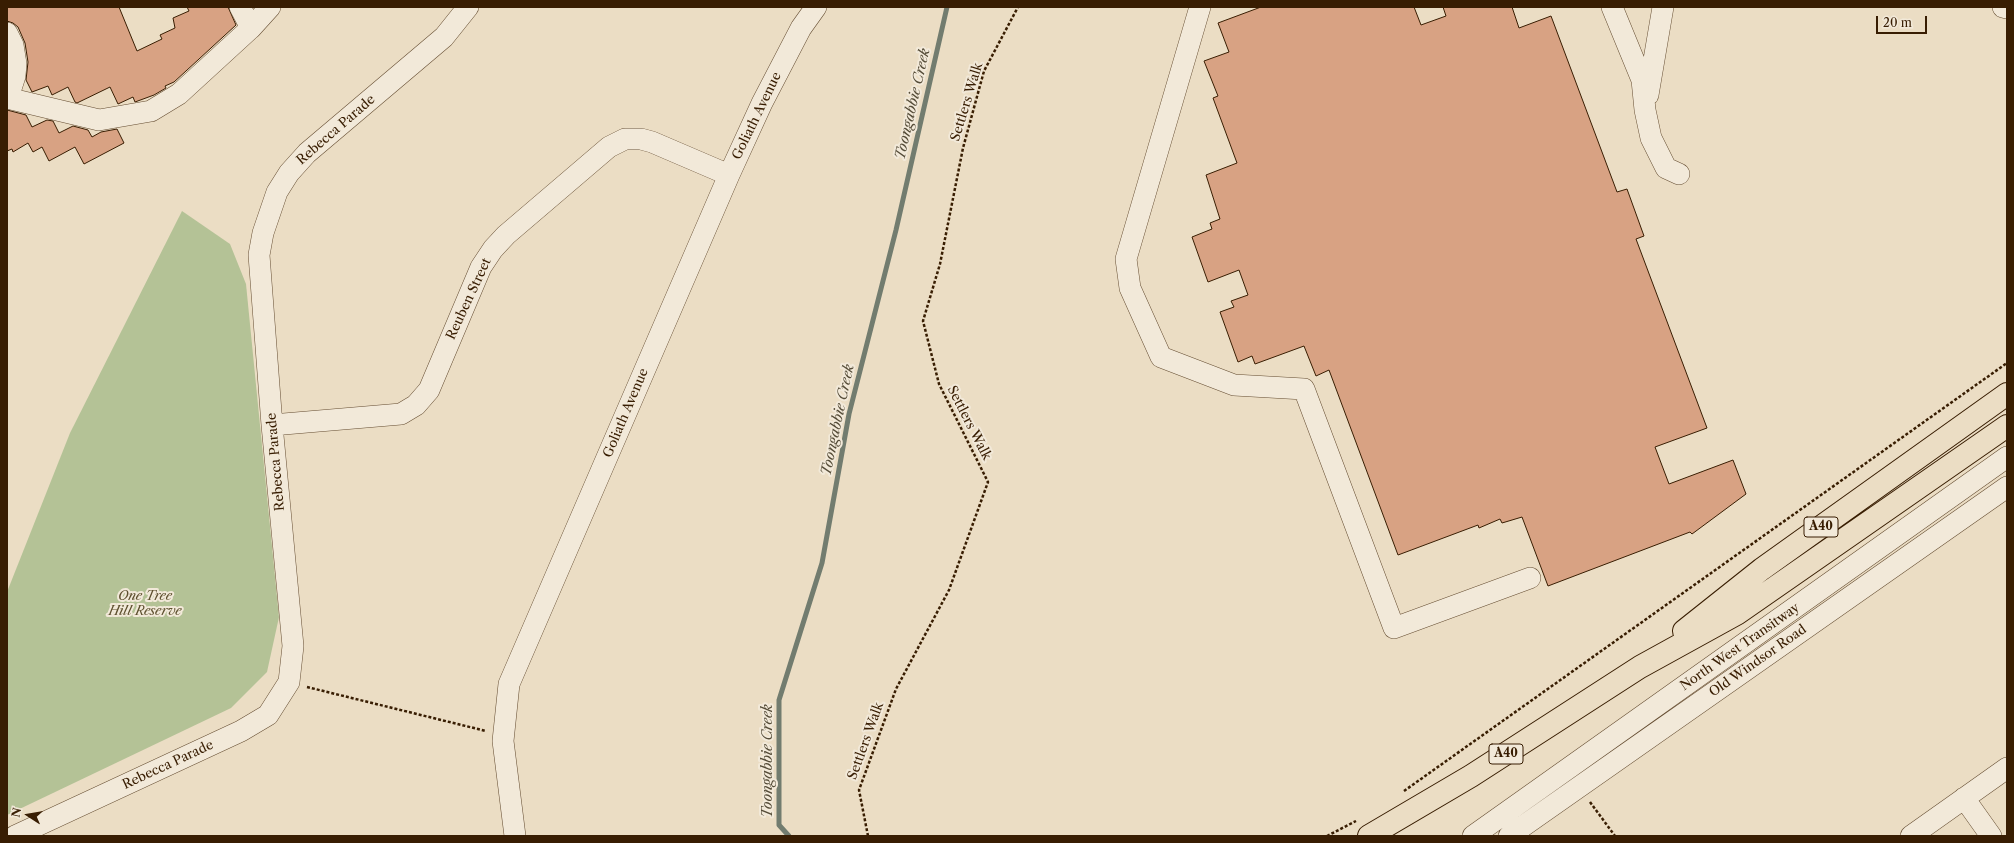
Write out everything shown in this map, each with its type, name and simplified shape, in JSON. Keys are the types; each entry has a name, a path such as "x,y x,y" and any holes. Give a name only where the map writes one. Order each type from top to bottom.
{"highway":[{"name":"A40","path":"1640,667 1762,569 2007,394"},
{"name":"A40","path":"1365,827 1471,776 1640,667 1738,614 2007,426"}],"street":[{"path":"240,7 251,28"},
{"path":"7,33 13,45 16,64 8,98 99,120 152,111 179,94 251,28 270,7"},
{"name":"Rebecca Parade","path":"15,836 241,731 268,715 289,682 294,646 272,425 259,255 263,233 277,192 288,173 307,153 444,37 468,7"},
{"name":"Goliath Avenue","path":"515,836 504,736 508,684 729,175 762,103 801,28 816,7"},
{"path":"1200,7 1126,260 1130,288 1161,357 1234,385 1304,389 1394,628 1530,578"},
{"path":"1612,7 1642,80 1645,110 1651,138 1658,156 1666,168 1679,174"},
{"path":"1645,110 1662,7"},
{"path":"2003,7 2007,8"},
{"name":"Reuben Street","path":"272,425 401,414 416,405 429,390 481,267 493,250 506,235 609,147 625,139 646,141 729,175"},
{"name":"North West Transitway","path":"1473,836 2007,457"},
{"name":"Old Windsor Road","path":"1509,836 2007,487"},
{"path":"1911,836 2007,768"},
{"path":"1964,798 1991,836"}],"path":[{"name":"Settlers Walk","path":"868,836 859,790 896,689 949,590 988,482 939,384 923,321 940,264 963,148 984,70 1018,7"},
{"path":"1401,793 2007,363"},
{"path":"289,682 504,736"},
{"path":"1579,786 1614,836"},
{"path":"1327,836 1365,827"}],"green space":[{"name":"One Tree Hill Reserve","path":"182,211 230,244 246,284 279,617 267,672 231,708 7,815 7,592 70,433"}],"building":[{"path":"7,7 119,7 137,51 162,39 160,35 175,28 173,18 189,11 187,7 228,7 236,25 174,82 165,86 166,88 154,95 135,102 133,97 118,104 110,87 77,103 75,102 68,87 52,95 48,86 32,92 26,80 28,62 25,43 18,27 7,21"},
{"path":"1261,7 1414,7 1421,25 1446,16 1443,7 1512,7 1519,28 1551,16 1617,192 1627,189 1644,236 1636,239 1707,428 1655,447 1669,484 1733,460 1746,494 1692,534 1690,532 1548,586 1522,517 1502,523 1500,519 1479,528 1478,525 1398,555 1329,370 1316,376 1304,346 1255,364 1252,356 1238,362 1220,312 1234,307 1231,301 1248,295 1239,270 1208,282 1192,237 1212,229 1210,223 1220,219 1206,175 1237,163 1213,98 1218,96 1204,61 1229,52 1218,23"},
{"path":"7,110 26,115 32,127 47,120 53,121 59,133 73,126 88,130 92,137 101,132 117,129 124,143 84,164 75,147 49,161 42,147 33,152 28,143 13,152 12,149 7,151"}],"waterway":[{"name":"Toongabbie Creek","path":"789,836 779,825 779,700 822,563 849,414 896,230 947,7"}]}
